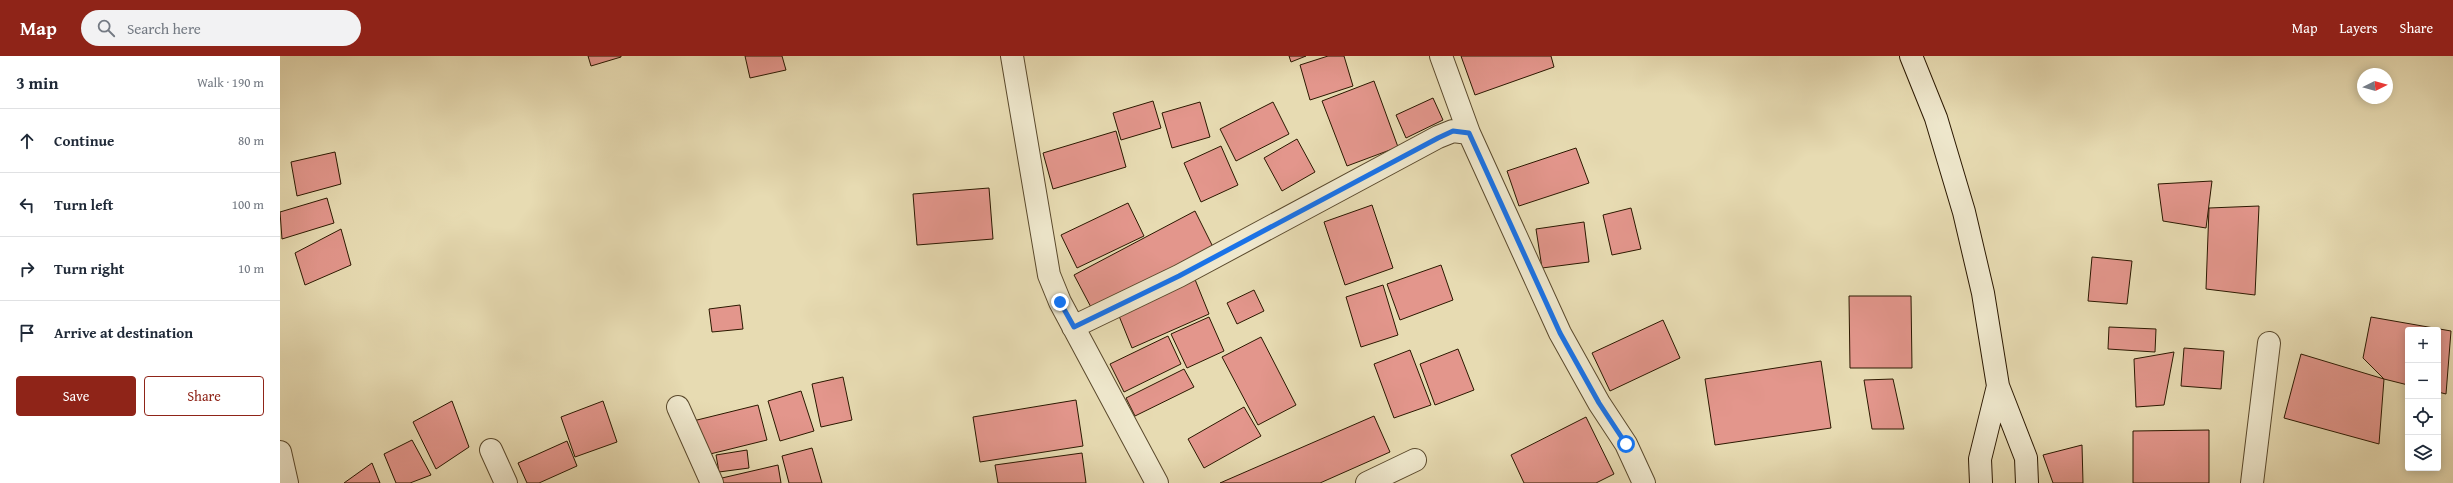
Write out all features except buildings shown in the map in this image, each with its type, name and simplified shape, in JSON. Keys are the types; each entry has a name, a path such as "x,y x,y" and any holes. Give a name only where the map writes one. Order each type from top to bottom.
{"street":[{"path":"1012,56 1049,275 1074,327 1157,483"},
{"path":"1441,56 1469,133 1560,333 1599,403 1626,444 1644,483"},
{"path":"1911,56 1936,118 1964,212 1982,293 1998,386 2026,458 2027,483"},
{"path":"1074,327 1179,276 1438,138 1453,131 1469,133"},
{"path":"2252,483 2269,343"},
{"path":"1981,483 1980,459 1998,386"},
{"path":"678,408 712,483"},
{"path":"491,450 506,483"},
{"path":"280,452 287,483"},
{"path":"1367,483 1415,460"}],"route":[{"path":"1060,302 1074,327 1179,276 1438,138 1453,131 1460,130 1469,133 1480,154 1560,333 1599,403 1626,444"}]}
